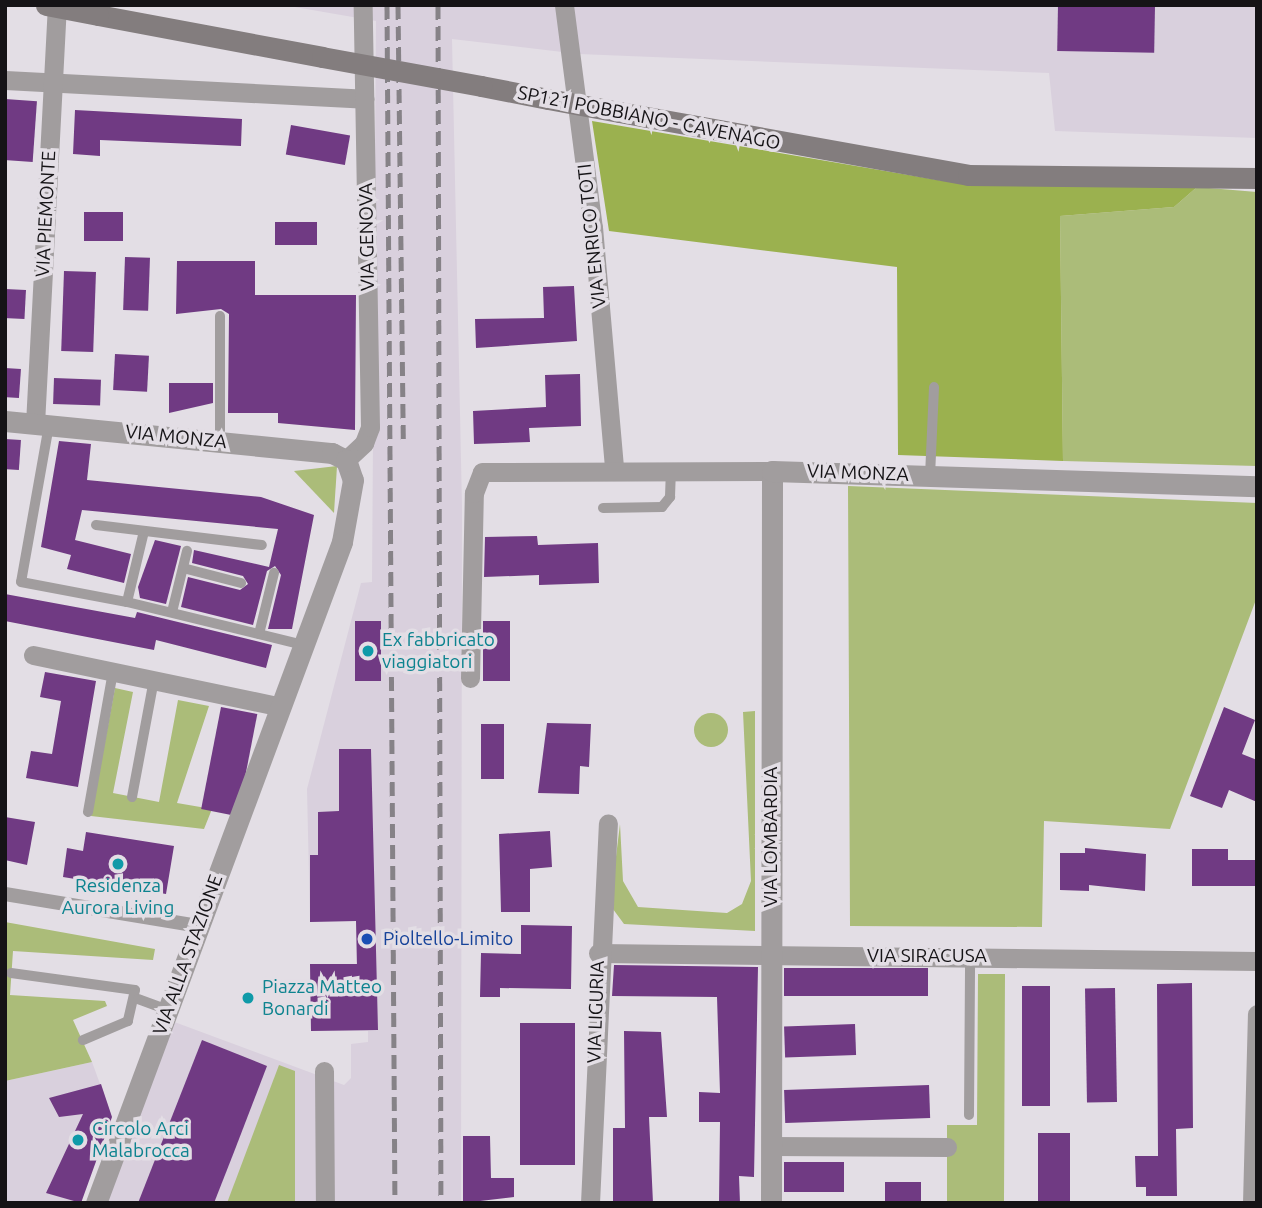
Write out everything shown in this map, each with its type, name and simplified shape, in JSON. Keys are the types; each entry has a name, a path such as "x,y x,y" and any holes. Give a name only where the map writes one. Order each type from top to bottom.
{"main road":[{"name":"SP121 POBBIANO - CAVENAGO","path":"46,5 968,175 1257,178"}],"street":[{"name":"VIA PIEMONTE","path":"42,424 57,5"},
{"name":"VIA GENOVA","path":"346,460 365,443 370,427 362,5"},
{"name":"VIA ENRICO TOTI","path":"564,5 592,218 614,468"},
{"path":"5,80 364,99"},
{"name":"VIA MONZA","path":"5,421 220,442 346,460"},
{"name":"VIA ALLA STAZIONE","path":"96,1203 349,517 353,480 346,460"},
{"name":"VIA MONZA","path":"470,678 474,492 477,477 489,469 772,471 1257,486"},
{"name":"VIA LOMBARDIA","path":"771,1203 772,471"},
{"path":"33,654 281,707"},
{"name":"VIA LIGURIA","path":"590,1203 597,953 608,823"},
{"path":"5,894 199,926"},
{"name":"VIA SIRACUSA","path":"597,953 1257,961"},
{"path":"1252,1203 1257,1014"},
{"path":"324,1071 325,1203"},
{"path":"771,1146 947,1147"}],"lane":[{"path":"220,316 220,442"},
{"path":"930,476 934,387"},
{"path":"42,424 22,582 167,610 304,645"},
{"path":"603,508 662,507 670,497 671,469"},
{"path":"96,525 262,545"},
{"path":"127,602 144,531"},
{"path":"167,610 187,551"},
{"path":"183,568 241,583"},
{"path":"259,634 274,573"},
{"path":"88,812 113,671"},
{"path":"132,797 154,679"},
{"path":"969,1115 970,956"},
{"path":"11,973 125,985 138,999 168,1010"},
{"path":"83,1040 123,1025 138,999"}],"shaded area":[{"path":"283,5 1257,5 1257,138 1055,131 1049,73 579,54 452,39 462,507 461,1203 101,1203 169,1020 344,1085 351,1078 351,1044 368,1042 368,1031 311,1031 310,964 356,964 356,921 310,922 307,789 361,583 372,582 376,21"},
{"path":"92,1062 112,1117 81,1203 5,1203 5,1081"}],"green space":[{"path":"592,121 944,181 1197,187 1174,207 1060,216 1063,461 898,455 897,267 609,231"},
{"path":"1197,187 1257,192 1257,466 1063,461 1060,216 1174,207"},
{"path":"337,466 334,513 294,471"},
{"path":"848,486 1257,503 1257,597 1170,829 1044,821 1042,927 850,926"},
{"path":"115,688 133,692 113,793 159,802 178,700 209,706 177,803 212,809 204,829 91,816"},
{"path":"755,711 755,931 624,924 610,905 620,824 623,881 638,907 727,913 742,904 751,881 743,712"},
{"path":"711,713 723,718 728,730 723,742 711,747 699,742 694,730 699,718"},
{"path":"5,922 155,949 153,960 13,951 10,995 105,1001 107,1006 73,1020 92,1062 5,1081"},
{"path":"978,974 1005,974 1004,1203 947,1203 947,1125 977,1125"},
{"path":"279,1065 295,1071 295,1203 227,1203"}],"building":[{"path":"1058,5 1155,7 1154,53 1057,51"},
{"path":"5,99 37,101 33,162 5,160"},
{"path":"75,110 242,119 241,146 100,140 100,156 73,154"},
{"path":"291,125 350,135 345,165 286,155"},
{"path":"84,212 123,212 123,241 84,241"},
{"path":"275,222 317,222 317,245 275,245"},
{"path":"125,257 150,258 148,311 123,310"},
{"path":"177,261 255,261 255,295 356,295 355,430 278,423 278,413 228,413 229,314 221,309 176,314"},
{"path":"64,271 96,272 93,352 61,351"},
{"path":"574,286 577,341 476,348 475,319 544,318 543,287"},
{"path":"5,289 26,290 24,319 5,318"},
{"path":"115,354 149,356 147,392 113,390"},
{"path":"5,368 21,369 19,398 5,397"},
{"path":"580,374 581,426 529,428 530,442 474,444 473,411 546,407 545,375"},
{"path":"54,378 101,380 100,406 53,404"},
{"path":"169,383 213,383 213,403 169,413"},
{"path":"5,439 21,440 19,470 5,469"},
{"path":"59,441 91,444 87,480 261,497 314,515 292,629 268,629 281,575 275,566 267,571 253,625 181,607 188,577 240,590 248,584 243,576 192,563 194,550 269,567 278,529 82,510 75,540 131,554 124,583 67,569 71,555 41,547"},
{"path":"537,536 538,545 598,543 599,583 539,585 539,575 484,577 485,537"},
{"path":"155,540 181,546 166,604 140,598 138,587"},
{"path":"5,594 135,618 137,612 272,645 266,668 156,640 154,650 5,621"},
{"name":"Ex fabbricato viaggiatori","path":"355,621 381,621 381,681 355,681"},
{"path":"483,621 510,621 510,681 483,681"},
{"path":"45,672 96,681 78,787 26,778 31,751 52,754 61,701 40,697"},
{"path":"221,707 257,714 237,816 201,809"},
{"path":"1224,707 1255,720 1242,754 1257,760 1257,802 1229,790 1222,808 1190,796"},
{"path":"547,723 591,724 589,767 580,766 579,794 538,793"},
{"path":"481,724 504,724 504,779 481,779"},
{"path":"339,749 371,749 378,1030 311,1031 310,964 357,964 356,921 310,922 310,855 318,855 318,812 339,811"},
{"path":"5,817 35,822 27,865 5,860"},
{"path":"550,831 552,867 530,869 530,912 501,912 499,834"},
{"name":"Residenza Aurora Living","path":"86,832 174,846 166,894 63,877 67,848 83,851"},
{"path":"1085,848 1146,854 1145,891 1089,885 1089,891 1060,890 1060,853 1085,853"},
{"path":"1192,849 1228,849 1228,860 1257,860 1257,886 1192,886"},
{"path":"521,925 572,926 571,989 500,988 500,997 480,997 481,953 521,954"},
{"path":"614,965 758,967 754,1177 739,1176 740,1203 719,1203 720,1122 699,1122 699,1092 720,1093 717,997 612,996"},
{"path":"784,968 928,968 928,996 784,996"},
{"path":"1192,983 1193,1128 1176,1129 1177,1196 1146,1196 1146,1187 1136,1187 1135,1156 1158,1156 1157,984"},
{"path":"1022,986 1050,986 1050,1106 1022,1106"},
{"path":"1115,988 1117,1102 1087,1103 1085,989"},
{"path":"520,1023 575,1023 575,1165 520,1165"},
{"path":"855,1024 856,1055 785,1057 784,1026"},
{"path":"624,1031 661,1032 667,1117 649,1117 653,1203 613,1203 613,1128 625,1128"},
{"path":"202,1040 267,1066 214,1203 138,1203"},
{"path":"101,1084 112,1117 81,1203 46,1193 83,1114 59,1117 49,1098"},
{"path":"929,1085 930,1118 785,1123 784,1090"},
{"path":"1038,1133 1070,1133 1070,1203 1038,1203"},
{"path":"463,1136 490,1136 491,1178 514,1178 514,1197 463,1203"},
{"path":"784,1162 844,1162 844,1192 784,1192"},
{"path":"885,1182 921,1182 921,1203 885,1203"}],"railway":[{"path":"387,5 395,1203"},
{"path":"398,5 403,440"},
{"path":"438,5 441,1203"}],"place":[{"name":"Ex fabbricato viaggiatori","path":"368,651"},
{"name":"Residenza Aurora Living","path":"118,864"},
{"name":"Pioltello-Limito","path":"367,939"},
{"name":"Piazza Matteo Bonardi","path":"248,998"},
{"name":"Circolo Arci Malabrocca","path":"78,1140"}]}
